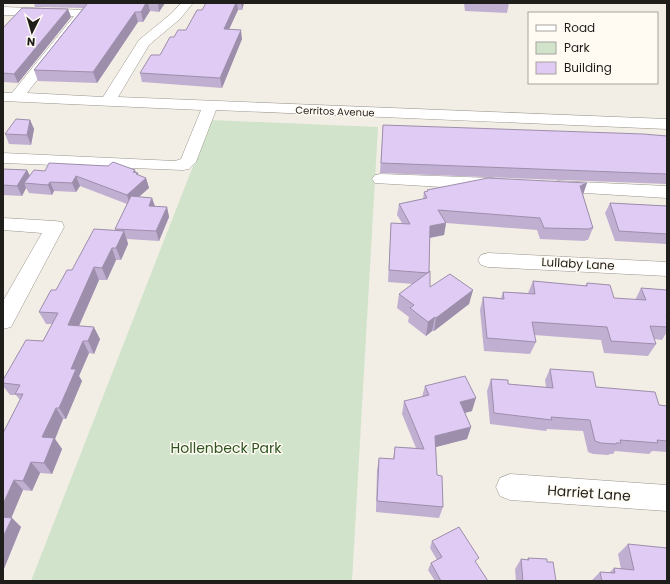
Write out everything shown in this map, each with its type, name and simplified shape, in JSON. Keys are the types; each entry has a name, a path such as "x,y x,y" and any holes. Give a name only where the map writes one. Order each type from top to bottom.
{"street":[{"path":"107,102 144,43 176,16 187,3"},
{"path":"4,12 83,13 9,97"},
{"name":"Cerritos Avenue","path":"9,97 667,124"},
{"path":"3,158 167,166 183,165 188,162 210,106"},
{"path":"381,179 508,185"},
{"path":"540,186 667,192"},
{"path":"3,224 55,227 3,321"},
{"name":"Lullaby Lane","path":"488,260 667,269"},
{"name":"Harriet Lane","path":"510,487 667,498"}],"green space":[{"name":"Hollenbeck Park","path":"211,120 378,127 352,581 31,581"}],"building":[{"path":"146,3 141,12 135,12 93,72 34,70 87,4"},
{"path":"206,3 236,3 224,29 241,30 220,78 140,73 151,55 160,55 170,37 174,37 178,30 186,30 197,10 202,10"},
{"path":"22,8 68,9 14,74 3,73 3,28"},
{"path":"16,119 30,120 27,135 5,134"},
{"path":"383,125 667,136 667,174 381,163"},
{"path":"113,162 135,170 133,172 146,178 127,195 76,176 72,183 50,182 48,185 24,183 34,170 45,171 49,163 108,166"},
{"path":"3,169 27,170 17,186 3,185"},
{"path":"488,178 587,183 580,186 593,228 544,228 540,218 438,210 446,223 430,226 429,272 389,270 391,223 410,224 399,204 427,198 424,192 428,191 427,190"},
{"path":"131,196 152,198 149,206 167,207 156,231 115,229"},
{"path":"610,203 667,206 667,234 619,231"},
{"path":"94,229 124,231 116,248 112,248 102,268 94,267 68,325 94,327 88,341 83,341 71,369 76,369 59,408 56,408 42,437 54,438 44,463 31,462 23,481 14,480 3,504 3,433 23,394 15,394 20,385 3,383 3,380 26,340 43,341 58,313 39,312 51,290 56,290 67,270 72,270"},
{"path":"430,271 430,287 450,274 473,290 436,318 435,317 428,322 410,308 414,305 399,294"},
{"path":"533,281 587,286 587,283 610,285 614,298 646,300 641,288 667,290 667,327 650,326 656,344 611,341 607,327 532,322 536,342 487,338 483,297 504,299 503,292 535,294"},
{"path":"550,369 593,372 596,387 655,392 659,405 667,406 667,441 657,440 658,443 620,440 621,443 616,444 601,443 595,441 590,420 551,417 552,420 494,413 491,379 508,380 508,384 553,388"},
{"path":"465,376 476,398 460,402 471,427 435,436 437,475 442,476 443,507 377,501 379,458 394,459 395,447 424,449 404,401 429,395 425,386"},
{"path":"3,517 12,518 3,537"},
{"path":"459,527 479,558 475,561 488,581 441,581 431,563 442,557 432,541"},
{"path":"628,544 667,548 667,581 602,581 600,572 615,573 614,568 634,570"},
{"path":"528,558 547,559 547,562 553,562 556,581 523,581 521,559 529,560"}]}
